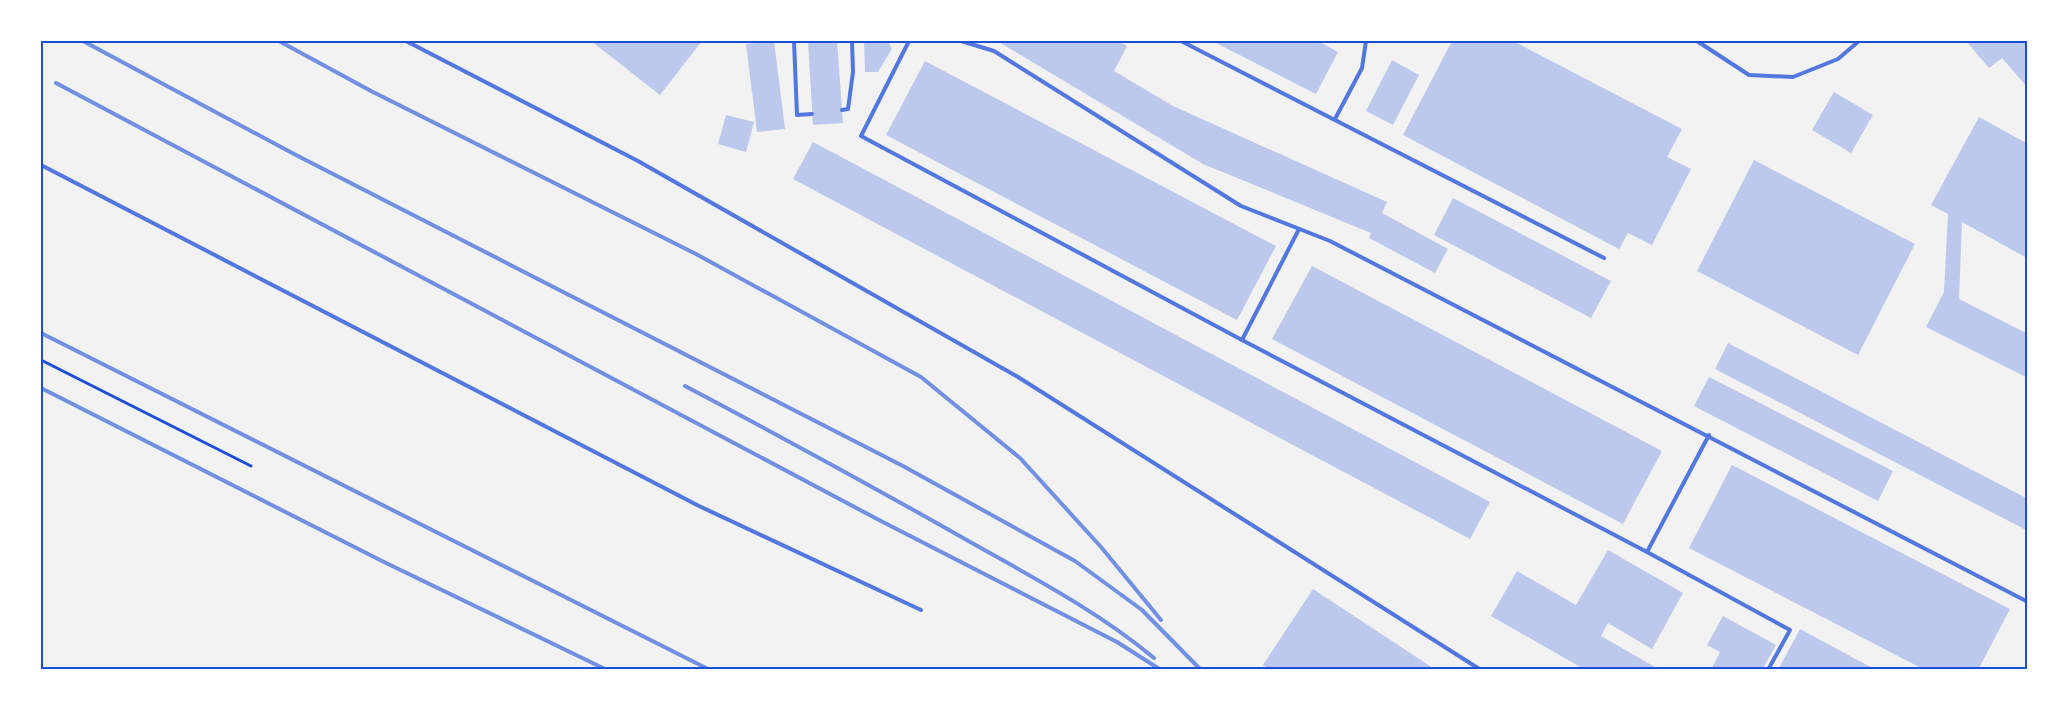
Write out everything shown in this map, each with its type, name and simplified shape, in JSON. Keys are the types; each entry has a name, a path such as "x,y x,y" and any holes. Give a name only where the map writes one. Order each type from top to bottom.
{"lane":[{"path":"406,41 638,161 1018,377 1481,670"},
{"path":"794,41 797,115 812,114"},
{"path":"842,110 848,109 853,72 852,41"},
{"path":"909,41 861,136 1242,340 1647,552 1790,630 1768,670"},
{"path":"960,41 994,52 1240,206 1330,241 1709,435 2028,602"},
{"path":"1182,41 1604,258"},
{"path":"1335,119 1362,68 1366,41"},
{"path":"1698,41 1749,75 1793,77 1838,59 1858,41"},
{"path":"41,165 699,506 921,610"},
{"path":"1242,340 1299,229"},
{"path":"1647,552 1709,435"}],"path":[{"path":"41,360 251,466"}],"building":[{"path":"591,41 702,41 660,95"},
{"path":"774,41 785,129 757,132 746,44"},
{"path":"808,41 837,41 843,123 813,125"},
{"path":"864,41 888,41 892,49 878,72 865,72"},
{"path":"997,41 1118,41 1127,46 1114,71 1173,106 1387,202 1382,213 1448,249 1435,273 1369,238 1371,233 1203,164"},
{"path":"1212,41 1323,41 1322,43 1338,52 1316,94"},
{"path":"1452,41 1513,41 1682,129 1667,157 1691,169 1652,245 1628,233 1619,249 1403,135"},
{"path":"1966,41 2028,41 2028,88 2002,58 1989,68"},
{"path":"1392,60 1419,75 1393,125 1366,111"},
{"path":"925,61 1276,246 1237,320 886,135"},
{"path":"1834,92 1873,115 1851,153 1812,130"},
{"path":"726,115 754,122 746,152 718,144"},
{"path":"1979,117 2028,144 2028,252 2025,257 1962,222 1959,299 2028,334 2028,378 1926,327 1944,292 1948,214 1931,205"},
{"path":"813,142 1490,502 1470,539 793,179"},
{"path":"1754,160 1915,244 1858,355 1697,271"},
{"path":"1453,198 1611,281 1591,318 1434,235"},
{"path":"1312,266 1662,451 1623,524 1272,339"},
{"path":"1728,343 2028,499 2028,531 1715,369"},
{"path":"1709,377 1893,471 1878,501 1694,406"},
{"path":"1732,465 2010,609 1978,670 1925,670 1689,548"},
{"path":"1608,550 1683,593 1652,649 1608,623 1601,636 1660,670 1581,670 1582,668 1491,616 1517,571 1576,605"},
{"path":"1313,589 1436,670 1271,670 1263,665"},
{"path":"1723,616 1776,645 1762,670 1711,670 1720,652 1707,645"},
{"path":"1800,629 1876,670 1778,670"}],"railway":[{"path":"83,41 294,154 903,466 1075,561 1142,610 1201,670"},
{"path":"279,41 371,91 696,254 921,377 1020,458 1101,547 1161,620"},
{"path":"56,83 879,520 1117,642 1161,670"},
{"path":"41,333 710,670"},
{"path":"685,386 865,483 1042,583 1089,611 1154,658"},
{"path":"41,388 384,562 607,670"}]}
